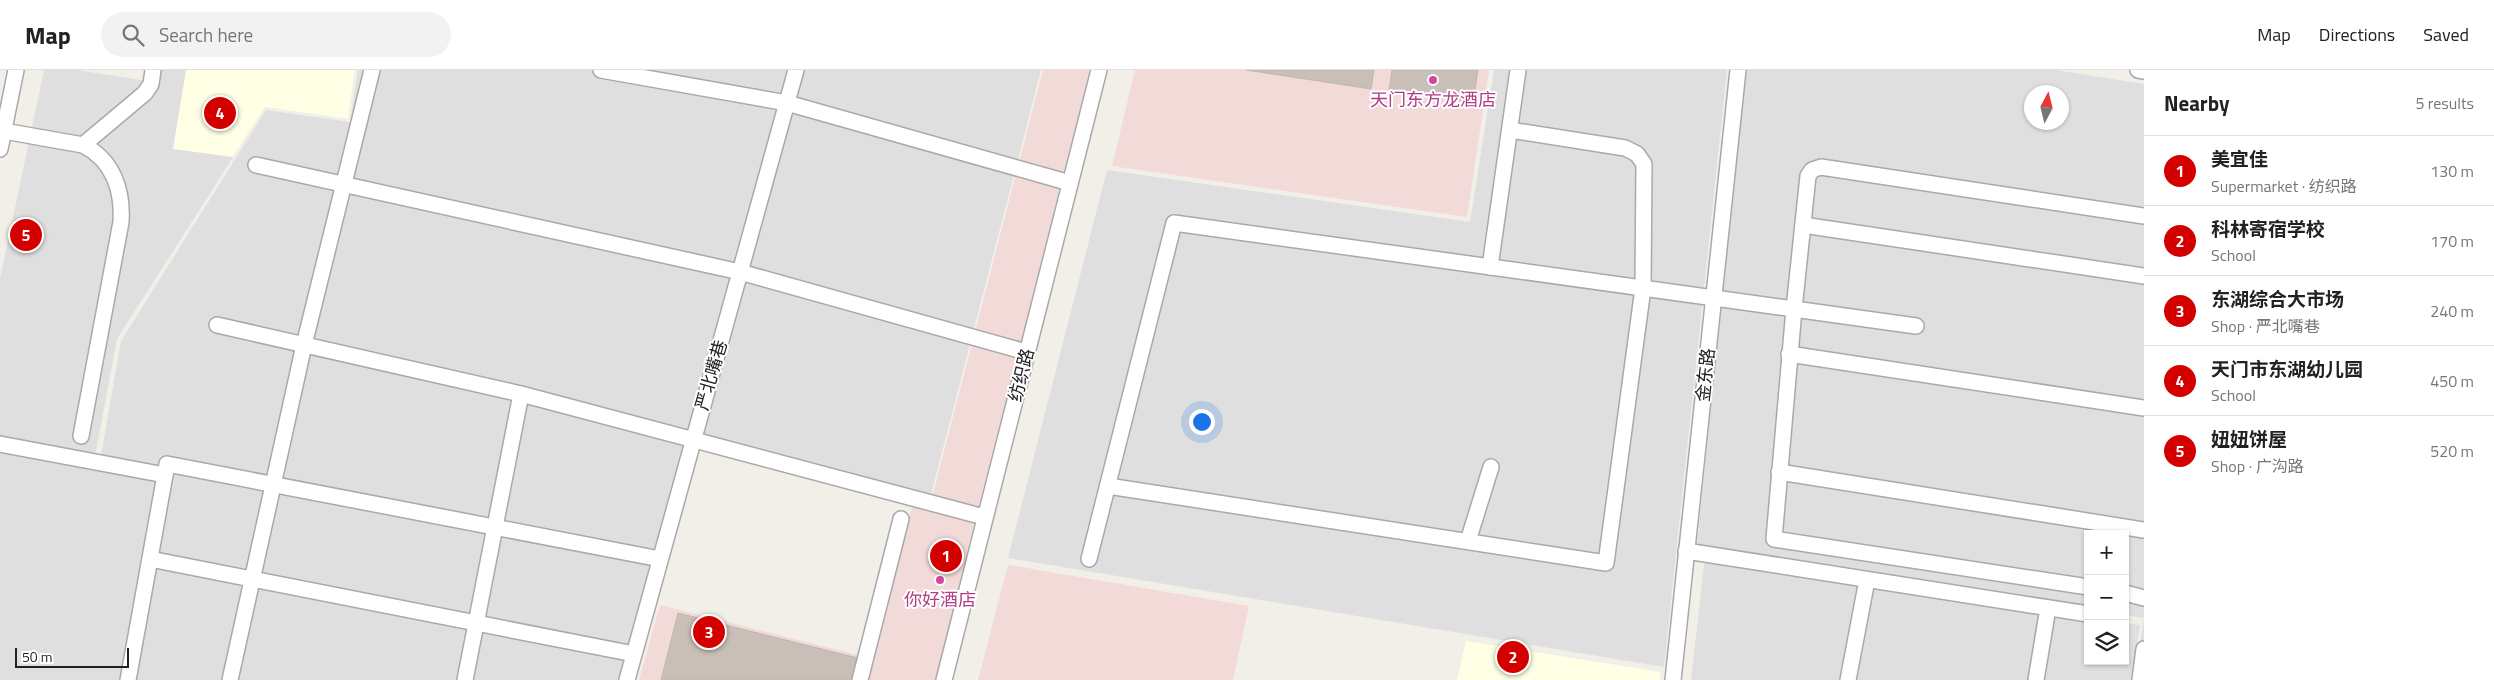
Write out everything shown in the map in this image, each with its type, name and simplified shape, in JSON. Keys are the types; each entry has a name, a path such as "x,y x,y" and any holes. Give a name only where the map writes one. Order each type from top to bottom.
{"street":[{"path":"0,149 16,70"},
{"path":"83,145 145,93 151,84 153,70"},
{"path":"230,680 304,345 372,70"},
{"path":"600,70 787,103 1070,183"},
{"name":"严北嘴巷","path":"627,680 796,70"},
{"name":"纺织路","path":"944,680 1099,70"},
{"path":"1490,267 1518,70"},
{"name":"金东路","path":"1673,680 1738,70"},
{"path":"2138,70 2144,71"},
{"path":"1108,486 1606,562 1643,288 1644,164 1637,154 1625,148 1510,130"},
{"path":"4,131 83,145 94,151 109,166 119,188 122,204 121,222 81,436"},
{"path":"256,165 740,272 1026,352"},
{"path":"2084,586 1774,539 1789,354 1808,176 1812,170 1821,167 2144,216"},
{"path":"1089,559 1174,223 1916,326"},
{"path":"1803,225 2144,276"},
{"path":"217,325 521,394 984,517"},
{"path":"1789,354 2144,408"},
{"path":"465,680 521,394"},
{"path":"0,444 165,475"},
{"path":"128,680 167,464 660,559"},
{"path":"1468,541 1491,467"},
{"path":"1779,472 2144,530"},
{"path":"860,680 901,519"},
{"path":"1686,551 2084,613"},
{"path":"150,559 634,654"},
{"path":"1848,680 1868,580"},
{"path":"2129,594 2144,598"},
{"path":"2036,680 2048,608"},
{"path":"2140,680 2144,649"}],"shaded area":[{"path":"44,70 77,70 147,81 149,70 355,70 348,119 265,107 117,339 95,456 0,437 0,279"},
{"path":"186,70 355,70 348,119 265,107 233,157 173,149"},
{"path":"358,70 1041,70 930,498 701,438 634,680 0,680 0,449 99,467 121,341 266,110 350,122"},
{"path":"1043,70 1090,70 978,510 932,498"},
{"path":"1135,70 1489,70 1467,217 1112,166"},
{"path":"1494,70 1727,70 1664,667 1008,558 1107,170 1470,222"},
{"path":"1745,70 2056,70 2144,84 2144,618 2129,616 2129,530 2084,530 2084,608 1697,546"},
{"path":"913,503 975,519 936,680 867,680"},
{"path":"1705,557 2084,616 2084,665 2129,665 2129,624 2140,625 2131,680 1691,680"},
{"path":"1008,565 1249,606 1233,680 978,680"},
{"path":"660,605 870,658 865,680 639,680"},
{"path":"2144,618 2144,680 2134,680"},
{"path":"1466,641 1660,672 1660,680 1457,680"}],"building":[{"path":"1246,70 1374,70 1371,89"},
{"name":"天门东方龙酒店","path":"1392,70 1478,70 1473,102 1389,90"},
{"path":"678,613 858,658 853,680 661,680"}],"place":[{"name":"天门东方龙酒店","path":"1433,80"},
{"name":"天门市东湖幼儿园","path":"220,113"},
{"name":"妞妞饼屋","path":"26,235"},
{"name":"美宜佳","path":"946,556"},
{"name":"你好酒店","path":"940,580"},
{"name":"东湖综合大市场","path":"709,632"},
{"name":"科林寄宿学校","path":"1513,657"}]}
